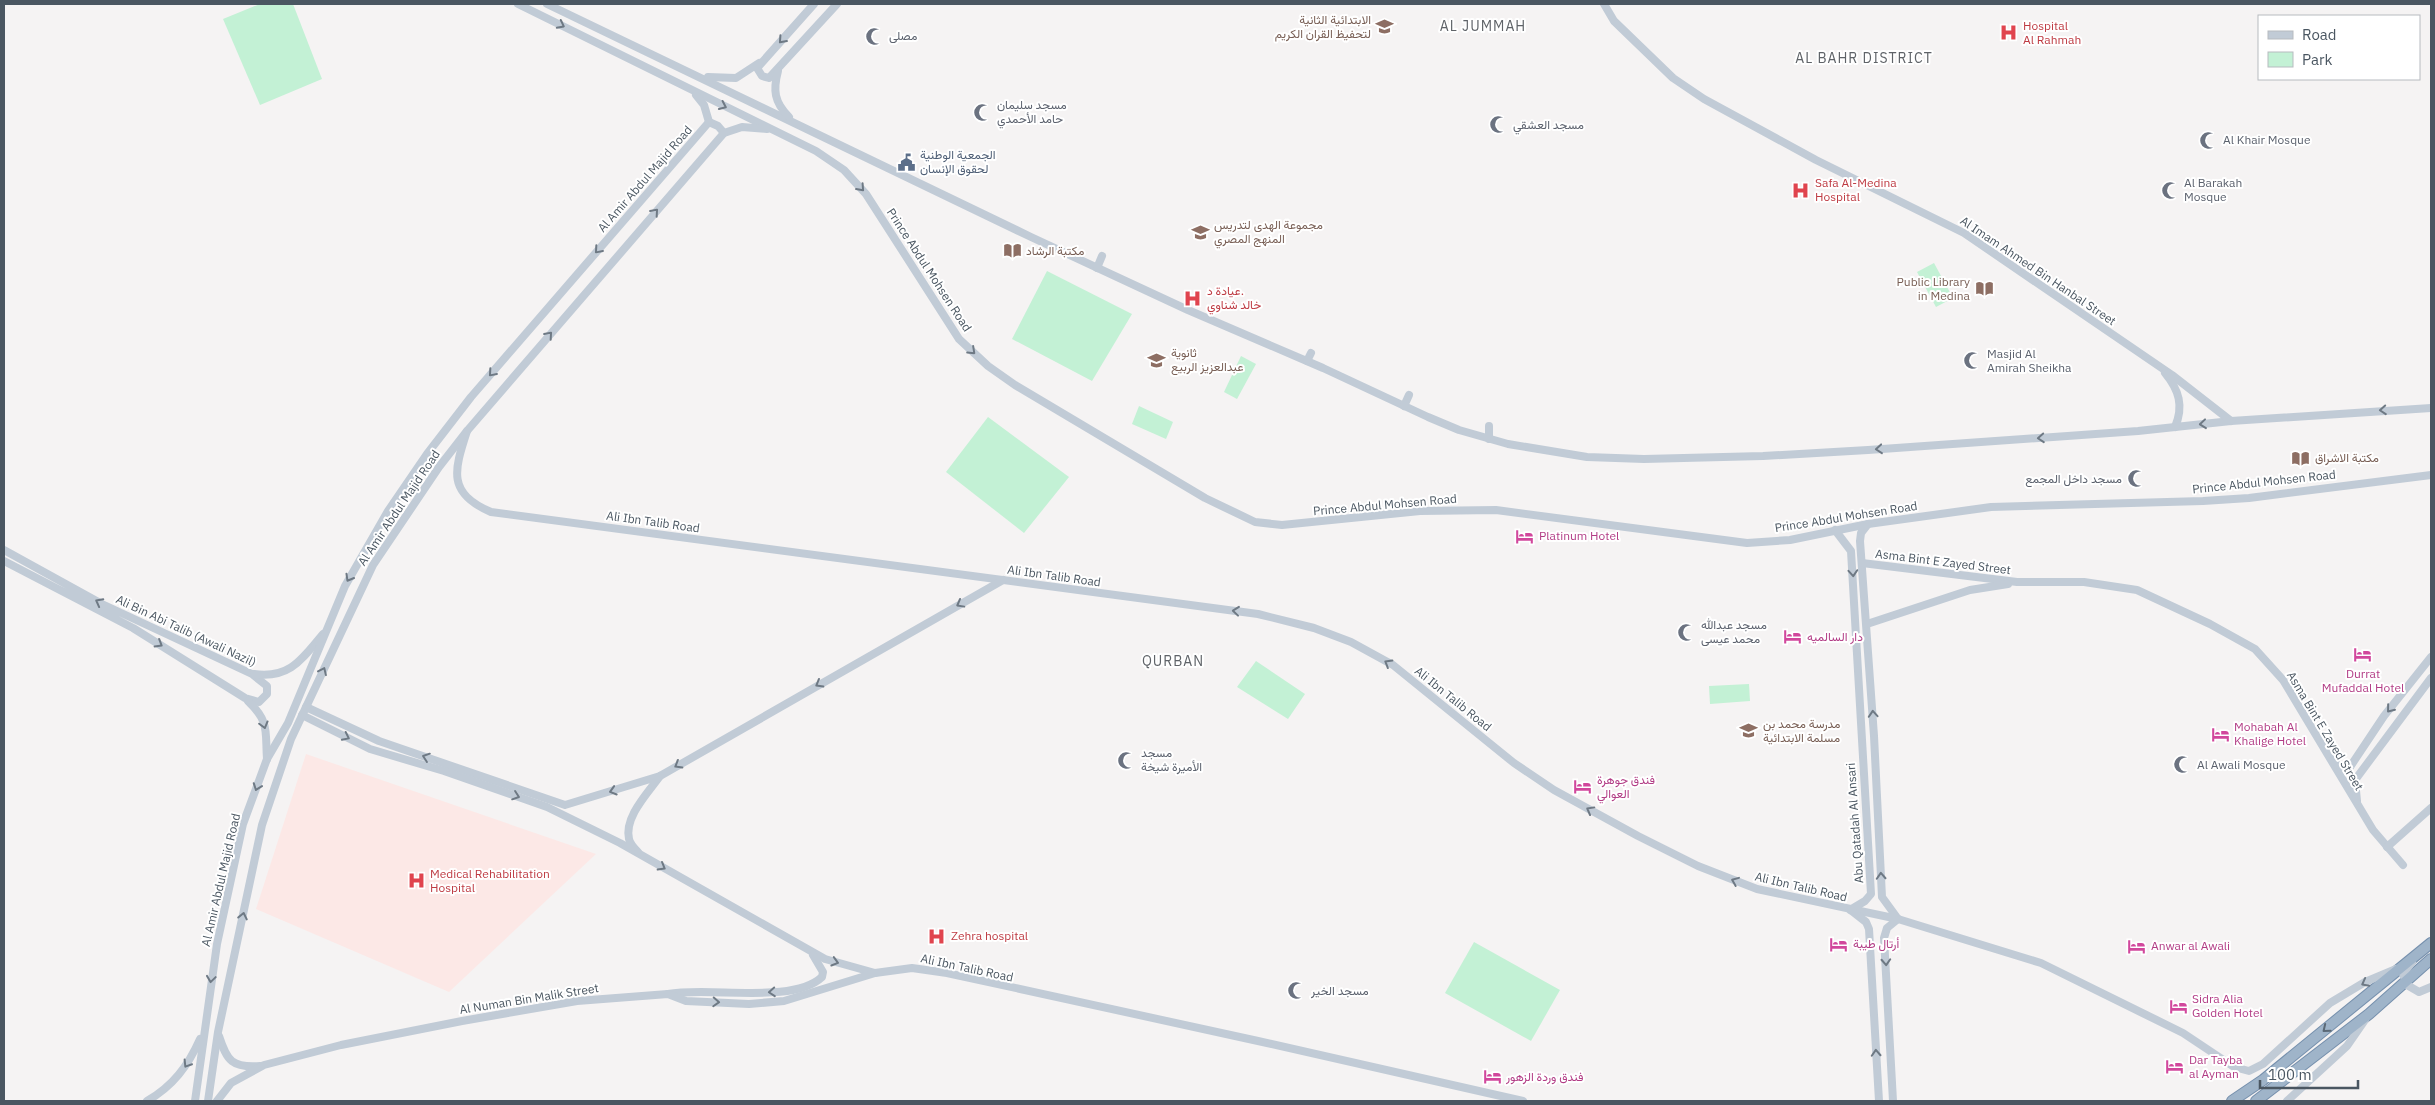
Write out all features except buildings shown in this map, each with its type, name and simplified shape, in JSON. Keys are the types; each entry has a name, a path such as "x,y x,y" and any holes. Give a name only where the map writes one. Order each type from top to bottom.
{"highway":[{"path":"2232,1101 2263,1080 2406,966 2431,941"},
{"path":"2256,1101 2370,1014 2431,959"}],"main road":[{"name":"Prince Abdul Mohsen Road","path":"518,4 772,129 823,156 844,170 866,194 959,339 988,366 1012,384 1205,498 1255,522 1282,525 1420,511 1496,510 1747,543 1790,540 1868,524 1998,506 2181,502 2249,498 2431,475"},
{"path":"546,4 700,76 1097,268 1459,430 1489,439 1580,456 1686,458 1820,454 2231,421 2431,408"},
{"path":"814,4 757,68 762,76 770,78 837,4"},
{"name":"Al Imam Ahmed Bin Hanbal Street","path":"1604,4 1614,21 1642,50 1673,78 1704,99 1816,160 1964,233 2159,366 2231,421"},
{"path":"700,76 723,80 736,78 767,57"},
{"path":"779,68 774,90 776,100 794,122"},
{"path":"693,91 704,105 709,122"},
{"name":"Al Amir Abdul Majid Road","path":"194,1101 216,944 241,834 267,759 288,723 345,586 388,511 426,454 471,397 709,122 718,126 724,133 467,432 439,467 373,565 291,739 262,824 218,1032 208,1101"},
{"path":"724,133 742,127 772,129"},
{"path":"1097,268 1102,256"},
{"path":"1307,361 1312,352"},
{"path":"2159,366 2176,386 2180,410 2175,427"},
{"path":"1404,406 1409,395"},
{"path":"1489,426 1489,439"},
{"name":"Ali Ibn Talib Road","path":"467,432 458,459 456,477 462,493 474,504 491,512 1258,614 1322,631 1351,642 1393,665 1514,763 1554,790 1698,866 1757,889 1898,919 2042,963 2183,1033 2234,1067 2249,1071 2263,1064 2330,1003 2365,982 2406,966"},
{"name":"Abu Qatadah Al Ansari","path":"1868,524 1861,533 1860,541 1867,624 1882,897 1898,919"},
{"name":"Abu Qatadah Al Ansari","path":"1835,530 1851,551 1871,894 1865,901 1850,910"},
{"name":"Ali Bin Abi Talib (Awali Nazil)","path":"4,550 102,604 252,674 267,686 267,694 259,702 245,698 134,628 4,560"},
{"name":"Asma Bint E Zayed Street","path":"1862,563 2017,582 2084,582 2137,590 2180,609 2240,640 2255,649 2284,680 2359,808 2387,847 2403,865"},
{"path":"306,707 379,741 565,805 660,776 1003,580"},
{"path":"1867,624 1970,590 2017,582"},
{"path":"252,674 273,675 291,668 326,630"},
{"path":"2350,767 2384,716 2431,658"},
{"path":"2359,808 2354,789 2355,780 2431,678"},
{"path":"245,698 261,714 265,723 267,759"},
{"name":"Ali Ibn Talib Road","path":"302,715 370,749 444,771 547,807 639,854 825,959 875,973 912,968 946,973 1258,1040 1523,1101"},
{"path":"2329,757 2340,766 2350,767 2359,774"},
{"path":"639,854 629,840 629,825 638,806 660,776"},
{"path":"2387,847 2431,808"},
{"path":"1850,910 1866,922 1869,930 1879,1101"},
{"path":"1893,1101 1884,938 1886,928 1898,919"},
{"path":"668,994 689,990 769,993 809,986 822,977 823,972 810,951"},
{"path":"2406,966 2405,982 2419,992 2431,987"},
{"name":"Al Numan Bin Malik Street","path":"217,1101 231,1083 264,1066 341,1045 462,1020 577,1001 668,994 686,1001 749,1004 784,1001 875,973"},
{"path":"2287,1101 2347,1046 2370,1014"},
{"name":"Al Amir Abdul Majid Road","path":"148,1101 163,1092 183,1070 204,1031"},
{"path":"218,1032 223,1049 235,1064 242,1068 264,1066"}],"shaded area":[{"name":"Medical Rehabilitation Hospital","path":"306,754 596,854 449,992 256,909"}],"green space":[{"path":"260,4 293,4 322,79 260,105 223,19"},
{"path":"1934,263 1953,298 1936,307 1917,272"},
{"path":"1047,271 1132,314 1092,381 1012,339"},
{"path":"1241,356 1256,364 1237,399 1224,392"},
{"path":"1139,406 1173,422 1166,439 1132,424"},
{"path":"988,417 1069,477 1024,533 946,472"},
{"path":"1256,661 1305,694 1288,719 1237,687"},
{"path":"1749,684 1750,701 1710,704 1709,686"},
{"path":"1474,942 1560,990 1531,1041 1445,993"}],"place":[{"name":"الابتدائية الثانية لتحفيظ القران الكريم","path":"1385,27"},
{"name":"Hospital Al Rahmah","path":"2009,33"},
{"name":"مصلى","path":"875,36"},
{"name":"مسجد سليمان حامد الأحمدي","path":"983,112"},
{"name":"مسجد العشقي","path":"1499,125"},
{"name":"Al Khair Mosque","path":"2209,140"},
{"name":"الجمعية الوطنية لحقوق الإنسان","path":"906,162"},
{"name":"Safa Al-Medina Hospital","path":"1801,190"},
{"name":"Al Barakah Mosque","path":"2170,190"},
{"name":"مجموعة الهدى لتدريس المنهج المصري","path":"1200,232"},
{"name":"مكتبة الرشاد","path":"1012,251"},
{"name":"Public Library in Medina","path":"1984,289"},
{"name":"عيادة د. خالد شناوي","path":"1193,298"},
{"name":"ثانوية عبدالعزيز الربيع","path":"1157,360"},
{"name":"Masjid Al Amirah Sheikha","path":"1973,361"},
{"name":"مكتبة الاشراق","path":"2301,458"},
{"name":"مسجد داخل المجمع","path":"2136,479"},
{"name":"Platinum Hotel","path":"1525,536"},
{"name":"مسجد عبدالله محمد عيسى","path":"1687,632"},
{"name":"دار السالميه","path":"1793,637"},
{"name":"Durrat Mufaddal Hotel","path":"2363,655"},
{"name":"مدرسة محمد بن مسلمة الابتدائية","path":"1749,731"},
{"name":"Mohabah Al Khalige Hotel","path":"2220,734"},
{"name":"مسجد الأميرة شيخة","path":"1127,760"},
{"name":"Al Awali Mosque","path":"2183,765"},
{"name":"فندق جوهرة العوالي","path":"1583,787"},
{"name":"Medical Rehabilitation Hospital","path":"416,881"},
{"name":"Zehra hospital","path":"937,936"},
{"name":"أرتال طيبة","path":"1839,944"},
{"name":"Anwar al Awali","path":"2137,946"},
{"name":"مسجد الخير","path":"1297,991"},
{"name":"Sidra Alia Golden Hotel","path":"2178,1006"},
{"name":"Dar Tayba al Ayman","path":"2175,1067"},
{"name":"فندق وردة الزهور","path":"1492,1077"}],"district":[{"name":"AL JUMMAH","path":"1483,26"},
{"name":"AL BAHR DISTRICT","path":"1864,58"},
{"name":"QURBAN","path":"1173,661"}]}
